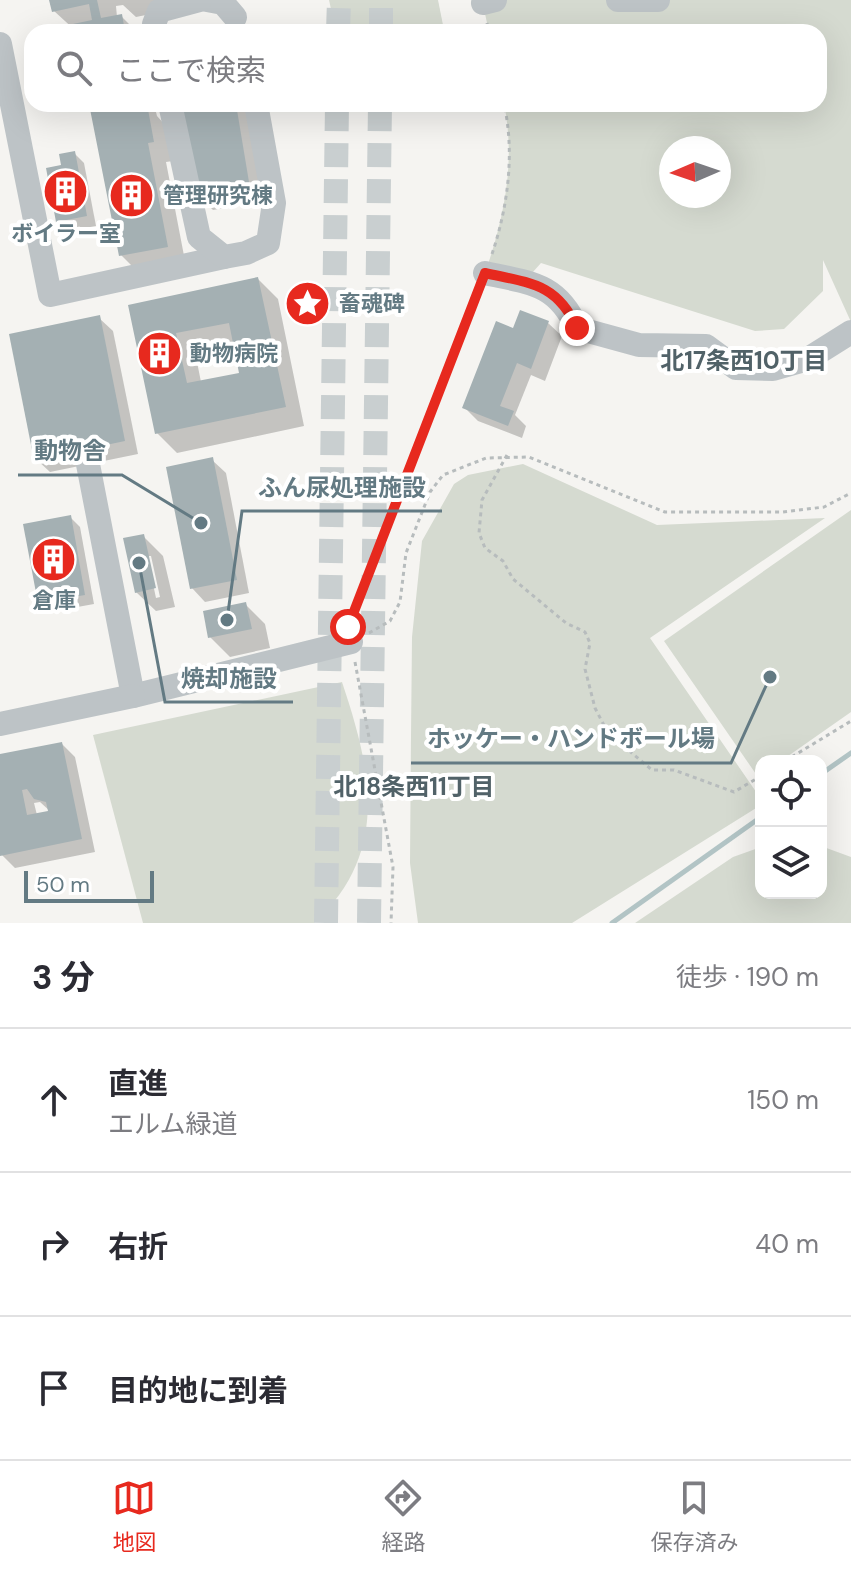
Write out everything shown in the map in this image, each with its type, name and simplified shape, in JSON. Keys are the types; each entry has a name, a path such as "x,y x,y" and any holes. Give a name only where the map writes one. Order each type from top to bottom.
{"street":[{"path":"154,24 159,11 200,0"},
{"path":"207,0 223,3 235,16"},
{"path":"618,0 654,1"},
{"path":"0,44 10,161 50,295 246,253 268,243 274,203 257,112"},
{"path":"172,112 199,237 224,257"},
{"path":"485,273 551,291 567,306 577,328 639,345 706,346 736,368 773,369 808,359 851,332"},
{"path":"86,454 133,696"},
{"path":"0,724 133,696 351,642"}],"path":[{"path":"391,923 393,867 348,627 502,225 508,170 506,112"},
{"path":"351,642 390,621 400,602 406,553 430,492 443,475 486,458 507,455 529,457 665,512 783,512 824,507 851,493"},
{"path":"507,455 482,500 479,533 485,548 503,561 513,579 566,623 585,632 590,643 585,669 595,708 608,733 652,770 674,770 734,792 755,780"},
{"path":"795,755 851,721"}],"shaded area":[{"path":"329,0 438,0 443,24 334,24"},
{"path":"482,0 851,0 851,322 823,260 823,291 784,329 755,331 541,263 524,282 485,273 503,211 509,147 505,112 827,112 827,24 487,24"},
{"path":"523,464 657,525 825,518 650,638 755,790 755,809 572,923 418,923 410,863 412,637 422,541 454,484 468,475"},
{"path":"851,510 851,712 790,755 755,755 755,773 664,641"},
{"path":"342,682 361,746 368,808 364,838 355,868 338,896 314,923 143,923 93,735"},
{"path":"827,848 851,857 851,923 635,923 733,857 755,849 755,899 827,899"}],"building":[{"path":"49,0 97,0 101,18 122,14 124,24 73,24 92,20 89,4 52,12"},
{"name":"管理研究棟","path":"91,112 148,112 154,142 148,143 168,247 119,256"},
{"path":"182,112 237,112 250,188 197,197"},
{"name":"ボイラー室","path":"75,151 87,216 56,222 46,168 61,165 59,154"},
{"name":"動物病院","path":"258,277 286,407 155,434 128,305","holes":["229,323 239,373 187,383 176,333"]},
{"path":"520,310 549,321 531,369 517,363 500,406 514,411 508,426 462,408 496,321 513,328"},
{"path":"100,315 125,441 34,460 9,334"},
{"path":"213,457 237,580 190,589 166,467"},
{"name":"倉庫","path":"71,515 85,595 38,603 23,524"},
{"path":"144,534 156,588 135,593 123,538"},
{"path":"246,602 252,629 208,638 203,611"},
{"path":"62,742 82,839 0,856 0,754","holes":["27,789 34,799 46,802 48,811 27,815 22,790"]}],"waterway":[{"path":"827,770 851,753"},
{"path":"612,923 755,821"}],"tunnel":[{"path":"338,24 339,0"},
{"path":"381,0 381,24"},
{"path":"326,923 337,112"},
{"path":"369,923 380,112"}],"place":[{"name":"ボイラー室","path":"66,192"},
{"name":"管理研究棟","path":"132,195"},
{"name":"畜魂碑","path":"308,303"},
{"name":"動物病院","path":"159,353"},
{"name":"動物舎","path":"201,523"},
{"name":"倉庫","path":"54,559"},
{"name":"焼却施設","path":"139,563"},
{"name":"ふん尿処理施設","path":"227,620"},
{"name":"ホッケー・ハンドボール場","path":"770,677"}],"district":[{"name":"北17条西10丁目","path":"744,360"},
{"name":"北18条西11丁目","path":"414,786"}],"route":[{"path":"348,627 485,273 551,291 567,306 577,328"}]}
